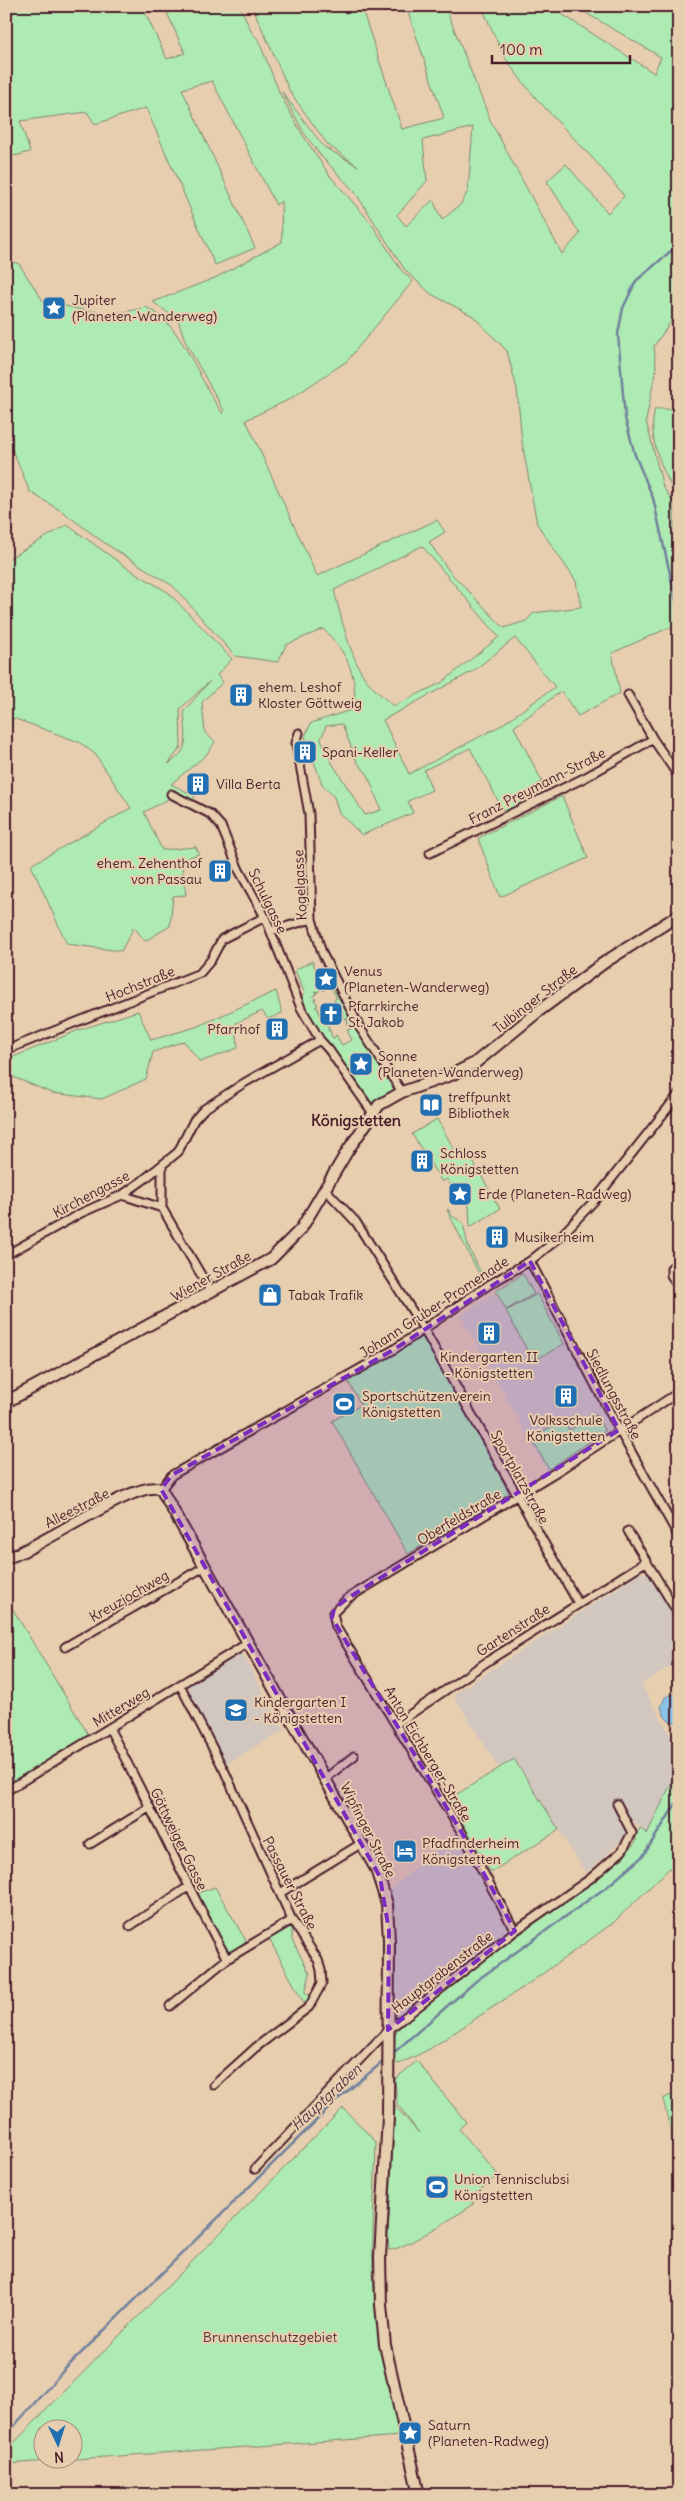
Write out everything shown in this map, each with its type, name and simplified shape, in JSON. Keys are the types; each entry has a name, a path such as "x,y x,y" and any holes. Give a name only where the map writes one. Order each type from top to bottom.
{"street":[{"path":"628,695 653,739 679,777"},
{"name":"Kogelgasse","path":"298,733 296,742 309,814 312,919 322,953 360,1028 402,1092"},
{"name":"Franz Preymann-Straße","path":"430,853 584,778 653,739"},
{"name":"Schulgasse","path":"171,794 210,814 221,826 239,870 265,917 301,1008 320,1040 372,1112"},
{"name":"Tulbinger Straße","path":"372,1112 379,1105 402,1092 451,1075 475,1063 530,1018 605,962 679,915"},
{"name":"Hochstraße","path":"6,1050 200,973 211,960 222,939 265,917"},
{"path":"271,931 312,919"},
{"name":"Kirchengasse","path":"6,1255 81,1213 122,1195 178,1152 194,1120 204,1109 244,1083 320,1040"},
{"name":"Johann Gruber-Promenade","path":"161,1489 172,1475 393,1350 490,1284 530,1261 559,1238 594,1201 679,1094"},
{"name":"Wiener Straße","path":"6,1402 211,1292 265,1262 282,1250 302,1229 372,1112"},
{"path":"162,1166 162,1208 211,1292"},
{"name":"Sportplatzstraße","path":"325,1190 356,1222 423,1328 578,1603"},
{"path":"122,1195 162,1208"},
{"name":"Siedlungsstraße","path":"530,1261 619,1430 679,1538"},
{"path":"679,1262 671,1268 671,1275 679,1289"},
{"name":"Oberfeldstraße","path":"332,1617 334,1609 348,1598 516,1496 679,1392"},
{"name":"Alleestraße","path":"6,1558 27,1550 89,1515 148,1488 161,1489"},
{"name":"Wipfinger Straße","path":"161,1489 362,1843 380,1877 387,1904 390,1941 388,2117 380,2257 381,2305 385,2345 419,2495"},
{"path":"628,1531 679,1615"},
{"name":"Gartenstraße","path":"396,1724 578,1603 647,1562"},
{"name":"Kreuzjochweg","path":"65,1647 204,1567"},
{"name":"Anton Eichberger-Straße","path":"332,1617 462,1833 515,1931"},
{"name":"Mitterweg","path":"6,1791 248,1643"},
{"name":"Passauer Straße","path":"180,1685 225,1772 292,1920 318,1960 322,1983 309,2006 256,2048 214,2085"},
{"name":"Göttweiger Gasse","path":"109,1728 150,1807 188,1887 227,1959"},
{"path":"326,1778 354,1756"},
{"name":"Hauptgrabenstraße","path":"255,2168 388,2033 515,1931 591,1878 622,1851 632,1833 617,1804"},
{"path":"90,1844 150,1807"},
{"path":"280,1894 362,1843"},
{"path":"130,1926 188,1887"},
{"path":"170,2006 227,1959 292,1920"}],"highlighted area":[{"path":"530,1261 619,1430 348,1598 334,1609 332,1618 462,1833 515,1931 388,2030 389,1931 380,1877 161,1489 172,1475 393,1350"}],"shaded area":[{"path":"529,1269 619,1430 550,1476 461,1316"},
{"path":"641,1573 649,1574 679,1625 679,1662 641,1684 679,1750 679,1767 647,1834 633,1821 626,1837 586,1873 514,1759 499,1768 453,1695"},
{"name":"Kindergarten I - Königstetten","path":"242,1653 284,1730 226,1764 188,1690 189,1684"},
{"path":"457,1831 508,1927 505,1935 394,2020 396,1920 390,1890"}],"green space":[{"path":"6,6 142,6 167,59 185,53 164,6 240,6 252,33 258,39 280,94 302,134 330,176 371,223 401,270 413,281 347,361 290,399 246,420 317,576 437,520 445,532 429,542 449,571 504,628 526,621 534,613 581,607 576,581 537,524 522,442 517,389 507,351 473,316 431,294 405,270 355,192 321,156 304,133 282,92 324,147 358,166 328,145 290,92 252,6 361,6 402,129 444,118 406,6 445,6 491,122 562,254 580,234 547,181 566,164 608,213 624,196 596,162 537,99 510,65 481,6 549,6 654,73 661,57 574,6 679,6 679,310 654,346 656,368 646,421 663,487 674,503 675,546 679,562 679,630 675,625 612,653 620,693 578,716 561,691 514,727 542,781 535,787 536,797 505,814 470,748 424,770 432,790 408,801 413,813 362,835 339,813 334,797 322,784 305,736 311,723 354,709 354,685 349,665 339,646 323,629 286,645 278,662 235,656 173,586 106,544 63,512 30,492 6,435 6,260 19,264 43,301 82,310 107,312 132,311 146,307 159,315 180,340 223,414 224,411 186,343 178,320 153,302 215,278 282,242 281,201 276,205 212,81 182,89 255,248 215,265 146,108 95,124 87,112 20,121 30,152 6,158","holes":["473,127 468,191 461,204 442,220 433,200 406,226 397,215 427,181 423,140","422,546 499,637 441,683 393,706 362,674 347,638 334,590","515,638 555,687 500,726 409,774 383,720 473,671","342,724 357,762 368,775 381,810 365,815 332,763 321,739 326,726"]},
{"path":"655,409 679,409 679,502 658,457 653,433"},
{"path":"67,525 126,567 169,593 232,659 217,675 223,682 202,702 205,733 215,742 206,755 171,784 195,796 193,800 172,797 144,812 162,850 196,847 199,854 189,857 182,866 186,895 173,896 170,926 145,941 134,927 121,951 67,944 31,865 131,808 95,754 79,742 13,718 10,729 6,733 6,723 12,718 6,712 6,560","holes":["210,681 184,711 186,735 184,748 176,759 168,764 181,747 180,709"]},
{"path":"562,796 588,858 500,897 478,838"},
{"path":"312,961 321,981 333,979 402,1092 372,1112 329,1050 299,997 305,994 295,970","holes":["329,983 337,998 334,1000 336,1004 339,1003 338,1007 341,1012 343,1011 344,1019 347,1018 348,1026 351,1027 351,1029 347,1030 352,1040 342,1045 336,1035 334,1038 330,1030 328,1031 329,1027 323,1022 325,1020 320,1015 318,1008 315,1007 318,1005 313,997 317,993 315,991 318,992 322,988 324,991 324,986"]},
{"path":"276,991 282,1013 268,1019 262,1011 236,1023 238,1048 200,1062 184,1041 153,1052 146,1079 102,1099 52,1093 11,1076 6,1076 6,1060 79,1030 138,1011 151,1040 196,1027"},
{"path":"437,1119 455,1151 461,1149 466,1160 471,1158 500,1209 470,1227 469,1206 461,1192 456,1194 447,1179 442,1182 412,1134"},
{"path":"447,1210 452,1216 463,1223 468,1246 481,1273 479,1274"},
{"path":"523,1274 534,1294 506,1310 496,1291"},
{"path":"537,1294 564,1344 533,1361 506,1311"},
{"path":"424,1336 509,1493 408,1554 332,1421 361,1405 348,1381"},
{"path":"596,1415 605,1431 549,1469 531,1438 563,1420 569,1430"},
{"path":"6,1598 91,1739 6,1787"},
{"path":"514,1759 559,1830 491,1872 449,1799"},
{"path":"679,1767 679,1859 613,1923 531,1982 428,2050 399,2064 394,2062 395,2035 397,2030 440,1993 623,1858 636,1841 636,1835 640,1828 647,1834"},
{"path":"215,1887 246,1941 228,1954 196,1894"},
{"path":"285,1927 292,1927 292,1940 310,1974 305,1993 311,1996 304,2003 268,1937"},
{"name":"Union Tennisclubsi Königstetten","path":"417,2061 466,2122 459,2129 498,2175 470,2198 474,2204 418,2238 389,2250 388,2236 395,2106 419,2133 397,2104 395,2079"},
{"path":"677,2092 679,2099 679,2165 663,2099"},
{"name":"Brunnenschutzgebiet","path":"343,2108 376,2142 373,2244 375,2305 382,2354 401,2436 82,2459 82,2418 38,2418"},
{"name":"Brunnenschutzgebiet","path":"32,2425 32,2462 6,2464 6,2451"}],"water":[{"path":"679,1692 679,1723 669,1721 661,1707 665,1697"}],"waterway":[{"path":"679,244 636,281 623,308 618,334 625,418 635,455 653,498 679,614"},
{"name":"Hauptgraben","path":"391,2055 476,1981 608,1886 643,1856 679,1799"},
{"name":"Hauptgraben","path":"6,2435 64,2370 338,2099 385,2060"}],"place":[{"name":"Jupiter (Planeten-Wanderweg)","path":"54,308"},
{"name":"ehem. Leshof Kloster Göttweig","path":"241,695"},
{"name":"Spani-Keller","path":"305,752"},
{"name":"Villa Berta","path":"198,784"},
{"name":"ehem. Zehenthof von Passau","path":"220,871"},
{"name":"Venus (Planeten-Wanderweg)","path":"326,979"},
{"name":"Pfarrkirche St. Jakob","path":"331,1014"},
{"name":"Pfarrhof","path":"277,1029"},
{"name":"Sonne (Planeten-Wanderweg)","path":"361,1064"},
{"name":"treffpunkt Bibliothek","path":"431,1105"},
{"name":"Schloss Königstetten","path":"422,1161"},
{"name":"Erde (Planeten-Radweg)","path":"460,1194"},
{"name":"Musikerheim","path":"497,1237"},
{"name":"Tabak Trafik","path":"270,1295"},
{"name":"Kindergarten II - Königstetten","path":"489,1333"},
{"name":"Volksschule Königstetten","path":"566,1396"},
{"name":"Sportschützenverein Königstetten","path":"344,1404"},
{"name":"Kindergarten I - Königstetten","path":"236,1710"},
{"name":"Pfadfinderheim Königstetten","path":"405,1851"},
{"name":"Union Tennisclubsi Königstetten","path":"437,2187"},
{"name":"Saturn (Planeten-Radweg)","path":"410,2433"}],"district":[{"name":"Königstetten","path":"356,1120"}]}
